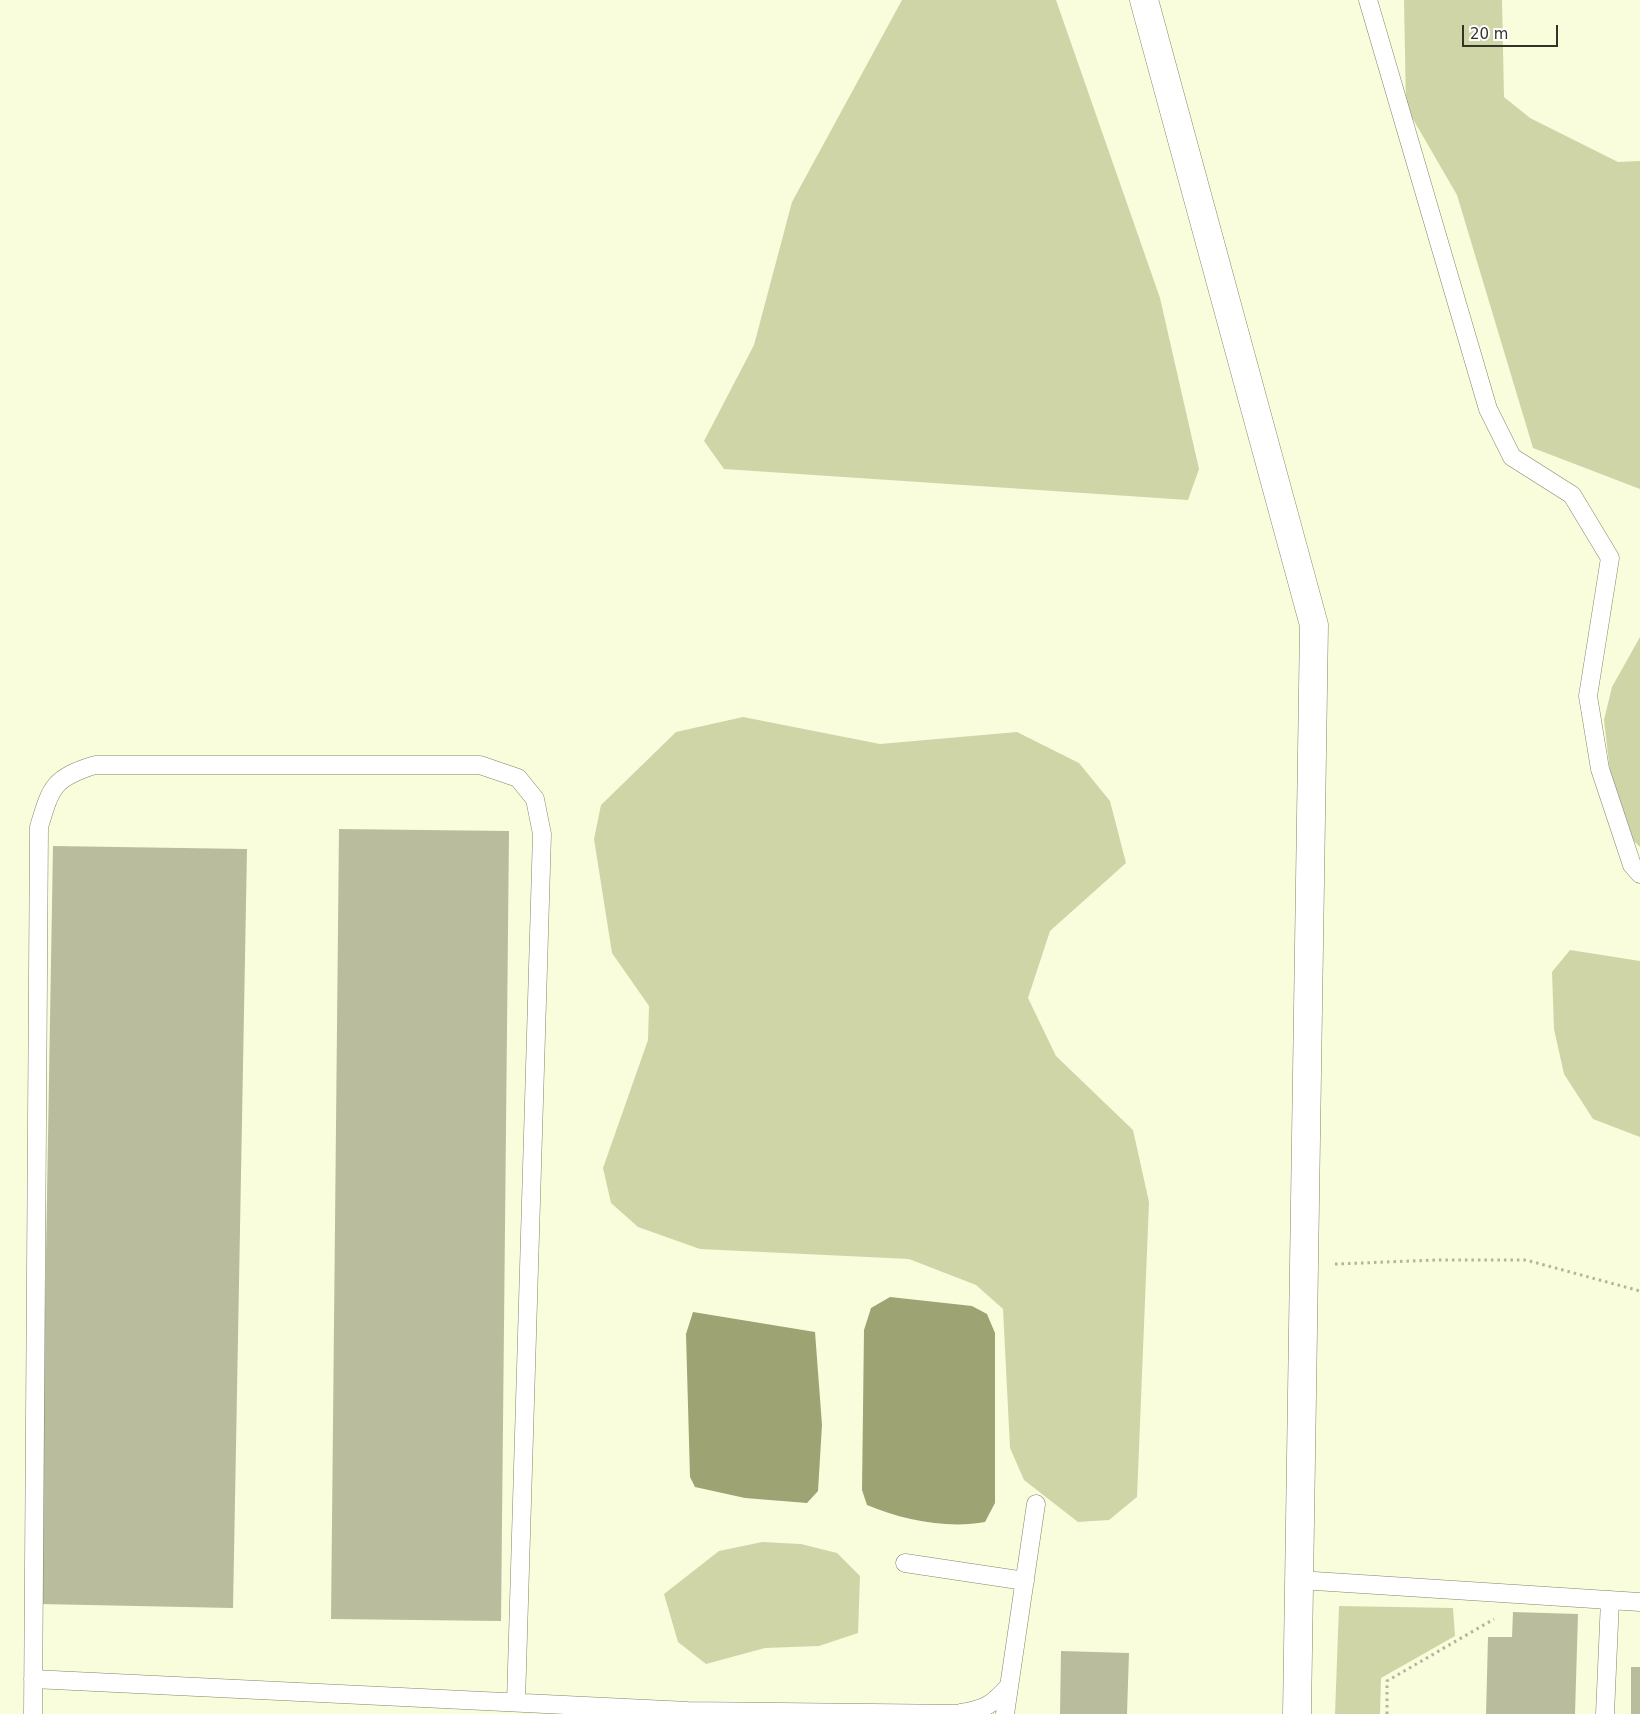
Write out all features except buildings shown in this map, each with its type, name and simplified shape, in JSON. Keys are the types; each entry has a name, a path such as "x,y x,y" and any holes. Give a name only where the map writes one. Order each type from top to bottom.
{"street":[{"path":"1144,0 1314,625 1297,1714"}],"lane":[{"path":"1368,0 1488,409 1512,457 1572,495 1610,558 1588,696 1600,769 1632,866 1640,874"},
{"path":"33,1714 39,827 50,792 69,772 95,765 480,765 518,778 535,799 542,834 516,1702"},
{"path":"1005,1714 1036,1504"},
{"path":"906,1564 1025,1581"},
{"path":"1299,1580 1640,1602"},
{"path":"1605,1714 1610,1600"},
{"path":"34,1678 470,1707 516,1702 688,1711 962,1714 979,1710 995,1702 1009,1686"}],"path":[{"path":"1304,1266 1437,1260 1526,1260 1640,1291"},
{"path":"1387,1714 1387,1681 1499,1616"}],"shaded area":[{"path":"902,0 1056,0 1160,298 1199,469 1188,500 724,469 704,441 754,345 792,202"},
{"path":"1404,0 1502,0 1504,97 1530,118 1618,162 1640,161 1640,489 1533,448 1457,195 1406,107"},
{"path":"1640,637 1640,847 1616,824 1604,720 1612,687"},
{"path":"743,717 880,744 1017,732 1079,763 1110,801 1126,863 1050,931 1028,998 1056,1056 1133,1130 1149,1202 1137,1497 1109,1520 1078,1522 1024,1480 1010,1448 1003,1309 976,1285 909,1259 700,1249 638,1227 611,1203 603,1168 648,1040 649,1006 612,953 594,839 601,805 676,732"},
{"path":"1570,950 1640,961 1640,1137 1593,1119 1564,1074 1554,1029 1552,972"},
{"path":"890,1297 972,1306 987,1314 995,1333 995,1503 985,1522 941,1524 925,1522 895,1515 867,1505 862,1490 864,1330 871,1308"},
{"path":"693,1312 815,1332 822,1425 818,1491 807,1503 745,1498 695,1487 690,1477 686,1334"},
{"path":"762,1542 801,1544 837,1553 860,1576 858,1633 819,1646 765,1648 706,1664 678,1642 664,1594 719,1551"},
{"path":"1339,1606 1453,1608 1455,1636 1381,1678 1380,1714 1335,1714"}]}
